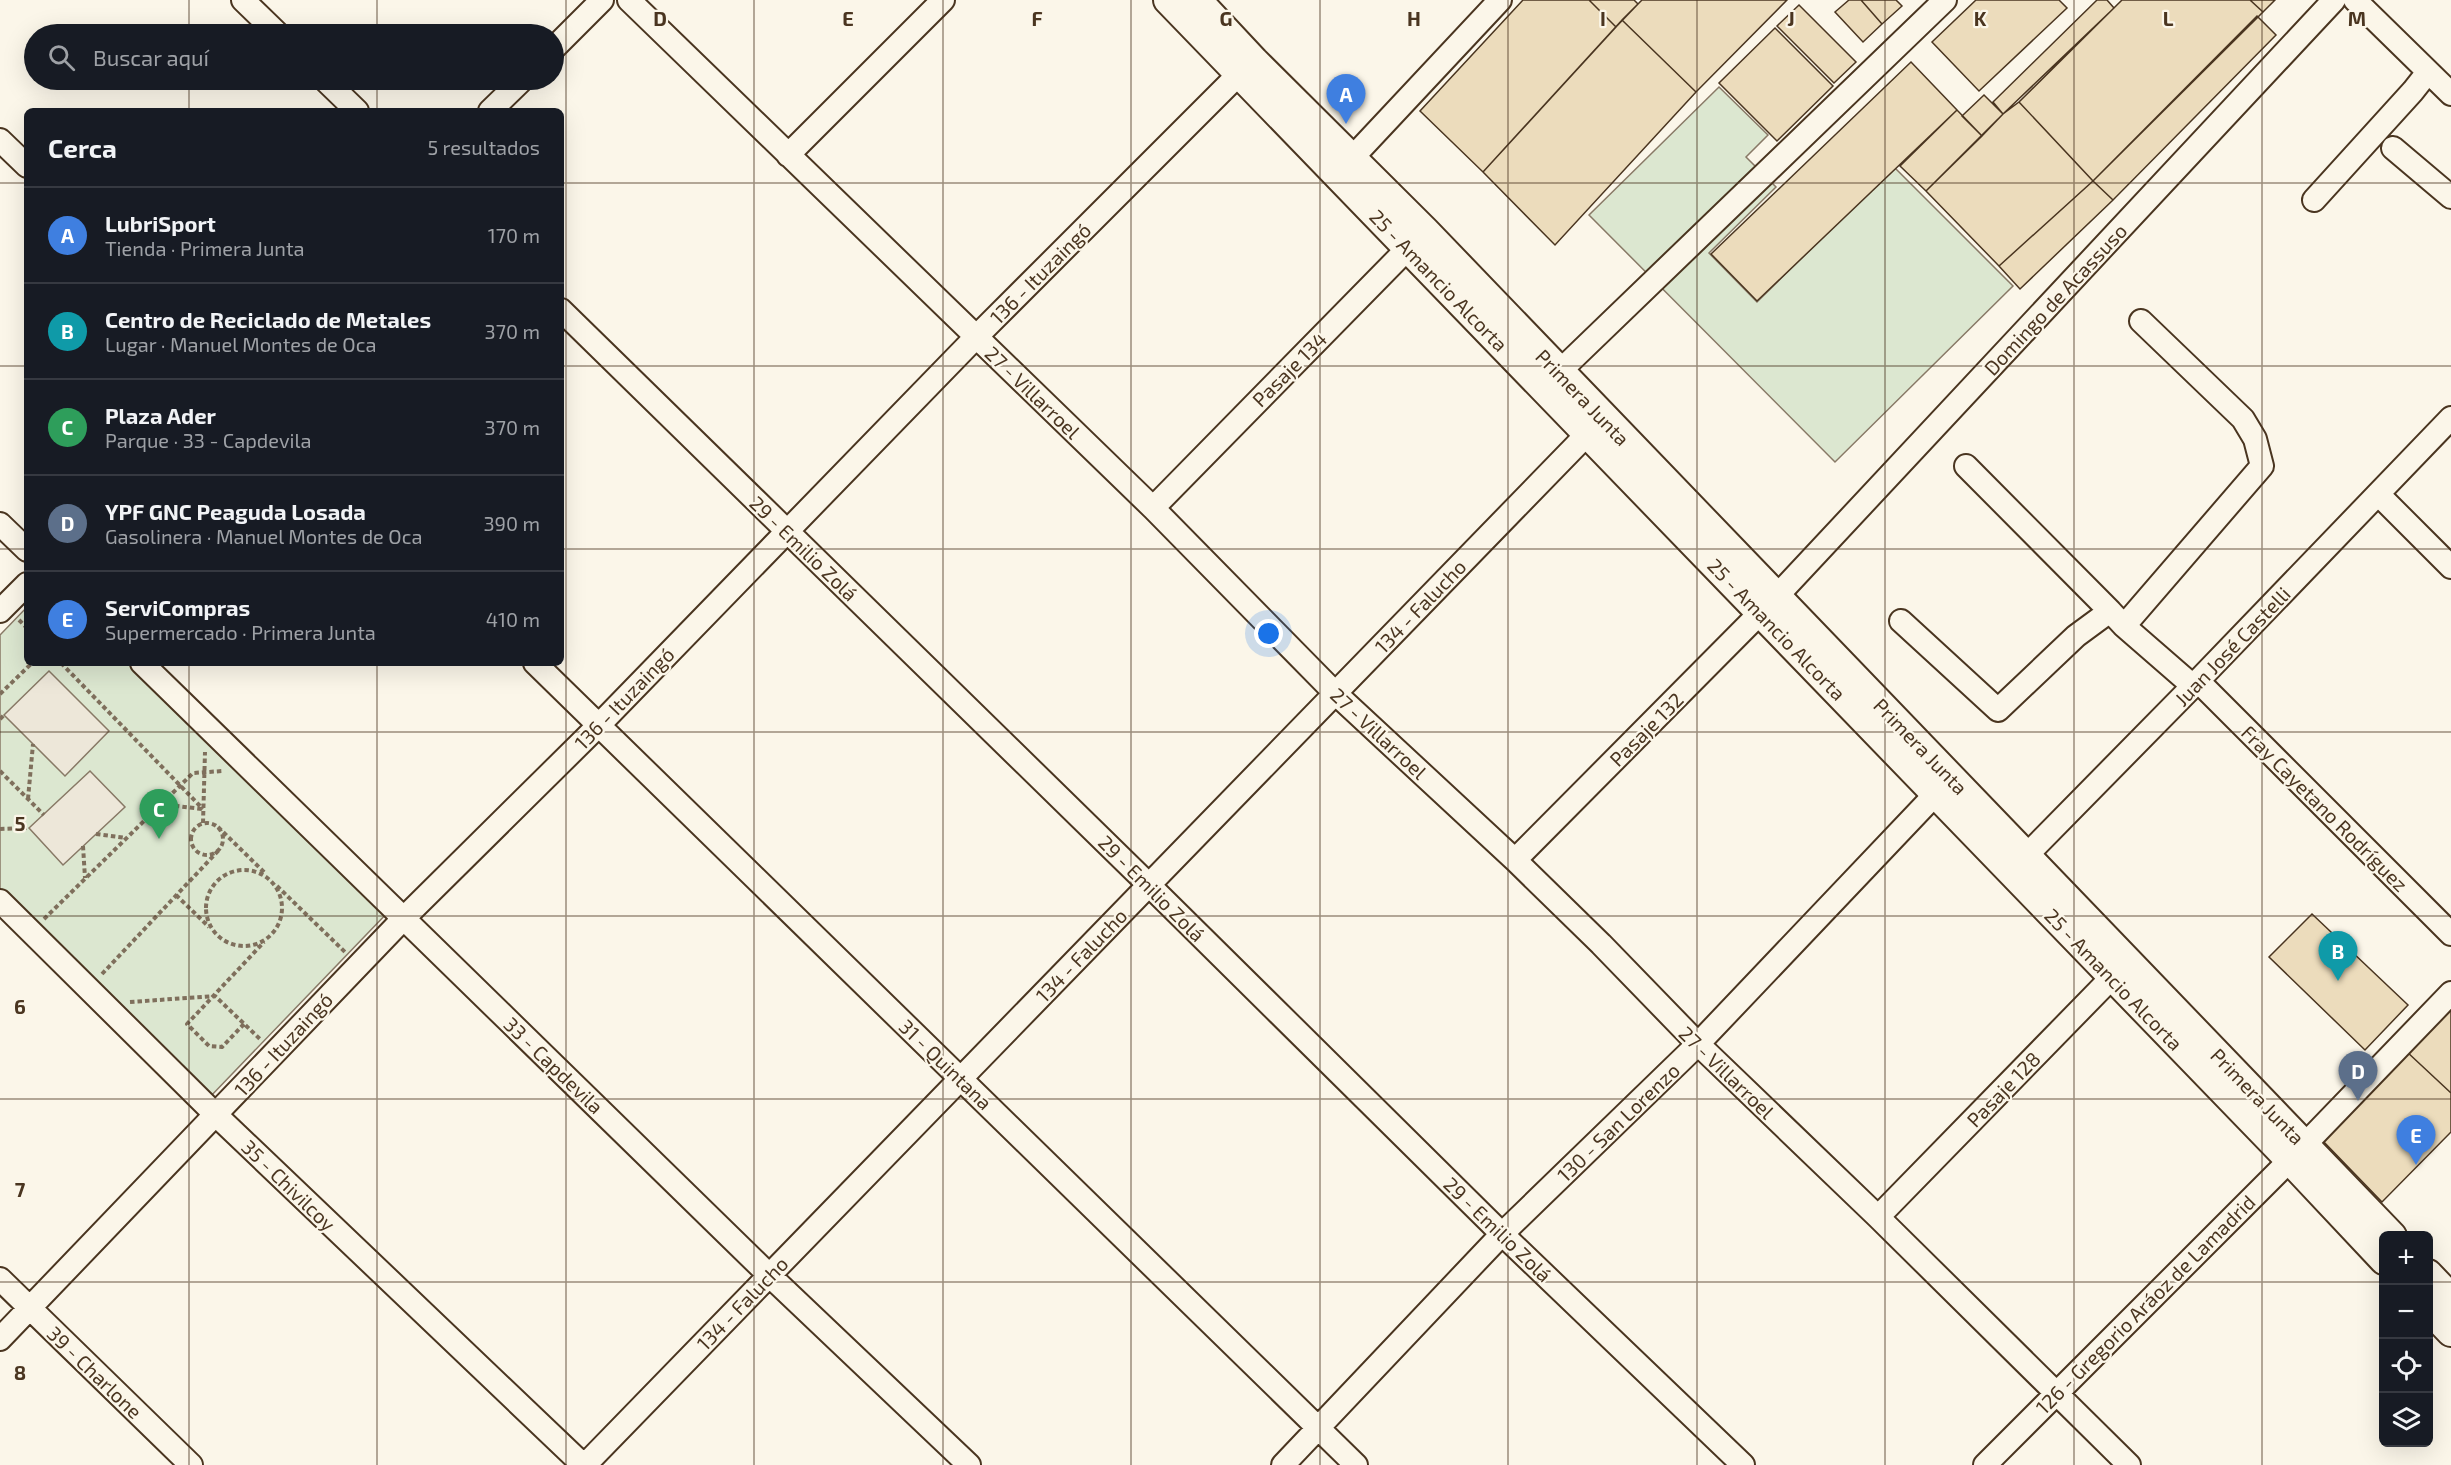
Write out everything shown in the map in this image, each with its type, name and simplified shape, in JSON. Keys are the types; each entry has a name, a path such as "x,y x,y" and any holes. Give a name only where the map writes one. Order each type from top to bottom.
{"main road":[{"name":"25 - Amancio Alcorta","path":"1168,0 1246,67 1417,239 1595,426"},
{"name":"Primera Junta","path":"1197,0 1246,67 1353,157 1417,239 1559,372 1595,426 2297,1152 2386,1231"},
{"path":"2297,1152 2379,1254"},
{"path":"2432,1285 2443,1311"}],"street":[{"path":"243,0 268,24"},
{"path":"564,38 602,0"},
{"name":"27 - Villarroel","path":"629,0 1153,508 1335,693 1515,860 1698,1044 1878,1217 2129,1465"},
{"path":"788,155 943,0"},
{"path":"1353,157 1500,0"},
{"path":"1559,372 1946,0"},
{"name":"Domingo de Acassuso","path":"1768,605 2334,0"},
{"path":"2355,0 2451,94"},
{"name":"136 - Ituzaingó","path":"0,1339 404,918 599,725 786,530 1246,67"},
{"path":"2314,200 2428,72"},
{"path":"335,90 354,108"},
{"path":"493,108 512,90"},
{"path":"0,140 24,163"},
{"path":"2393,148 2451,197"},
{"name":"Pasaje 134","path":"1153,508 1417,239"},
{"name":"29 - Emilio Zolá","path":"564,313 1503,1234 1743,1465"},
{"path":"1900,621 1998,710 2076,636 2117,618 2262,466 2255,439 2242,420 2141,321"},
{"name":"Juan José Castelli","path":"2018,863 2196,684 2451,418"},
{"name":"134 - Falucho","path":"584,1465 1595,426"},
{"name":"Fray Cayetano Rodríguez","path":"1966,466 2117,618 2196,684 2451,934"},
{"path":"2378,494 2451,567"},
{"path":"0,524 24,547"},
{"path":"10,616 24,590"},
{"name":"Pasaje 132","path":"1515,860 1768,605"},
{"name":"33 - Capdevila","path":"145,666 770,1275 969,1465"},
{"name":"31 - Quintana","path":"538,666 1356,1465"},
{"name":"130 - San Lorenzo","path":"1283,1465 1503,1234 1698,1044 1943,786"},
{"name":"35 - Chivilcoy","path":"0,901 216,1115 584,1465"},
{"name":"Pasaje 128","path":"1878,1217 2120,969"},
{"name":"126 - Gregorio Aráoz de Lamadrid","path":"1985,1465 2297,1152 2451,993"},
{"name":"39 - Charlone","path":"0,1279 191,1465"}],"path":[{"path":"10,616 24,626"},
{"path":"0,694 29,666"},
{"path":"64,666 203,809"},
{"path":"205,742 203,823 192,834 192,845 204,855 219,850"},
{"path":"28,800 33,744"},
{"path":"0,771 44,815"},
{"path":"41,922 193,772 225,771"},
{"path":"160,804 203,809"},
{"path":"203,823 218,827 348,954"},
{"path":"99,977 219,850 223,841 218,827"},
{"path":"0,829 29,828"},
{"path":"96,834 126,838"},
{"path":"83,846 85,879"},
{"path":"214,932 207,921 205,909 207,896 217,881 233,871 245,869 269,878 277,888 281,900 282,913 278,925 187,1024 209,1046 222,1047 244,1024"},
{"path":"176,895 223,941 242,946 260,943 271,935"},
{"path":"121,1002 215,996 274,1053"}],"green space":[{"path":"1719,87 1768,135 1746,157 1776,187 1709,253 1757,302 1894,167 2013,286 1835,462 1589,215"},
{"path":"24,610 24,666 136,666 391,909 209,1098 0,898 0,635"}],"shaded area":[{"path":"49,671 109,731 65,776 4,715"},
{"path":"90,771 125,807 63,865 29,828"}],"building":[{"path":"1523,0 1589,0 1616,27 1483,172 1420,111"},
{"path":"1589,0 1634,0 1638,4 1616,27"},
{"path":"1642,0 1787,0 1696,92 1622,20"},
{"path":"1849,0 1861,0 1882,24 1863,42 1835,12"},
{"path":"1861,0 1896,0 1902,6 1882,24"},
{"path":"1976,0 2059,0 2067,8 1979,91 1932,42"},
{"path":"2097,0 2107,0 2114,8 2003,114 1993,102"},
{"path":"2122,0 2250,0 2263,12 2093,181 2019,102"},
{"path":"2250,0 2275,0 2263,12"},
{"path":"1799,5 1856,62 1834,83 1777,26"},
{"path":"2257,16 2276,35 2113,200 2093,181"},
{"path":"1622,20 1696,92 1555,245 1483,172"},
{"path":"1775,28 1833,86 1777,141 1719,83"},
{"path":"1911,62 1957,110 1757,301 1711,254"},
{"path":"1984,95 2003,114 1982,136 1962,116"},
{"path":"2019,102 2093,181 1999,266 1926,191 2003,114"},
{"path":"1957,110 1982,136 1926,191 1900,166"},
{"path":"2093,181 2113,200 2020,289 1999,266"},
{"path":"2312,914 2408,1005 2365,1050 2269,957"},
{"path":"2451,1003 2451,1093 2406,1051"},
{"path":"2406,1051 2451,1093 2451,1132 2382,1202 2322,1140"}],"place":[{"name":"LubriSport","path":"1346,124"},
{"name":"Plaza Ader","path":"159,839"},
{"name":"Centro de Reciclado de Metales","path":"2338,981"},
{"name":"YPF GNC Peaguda Losada","path":"2358,1101"},
{"name":"ServiCompras","path":"2416,1165"}]}
